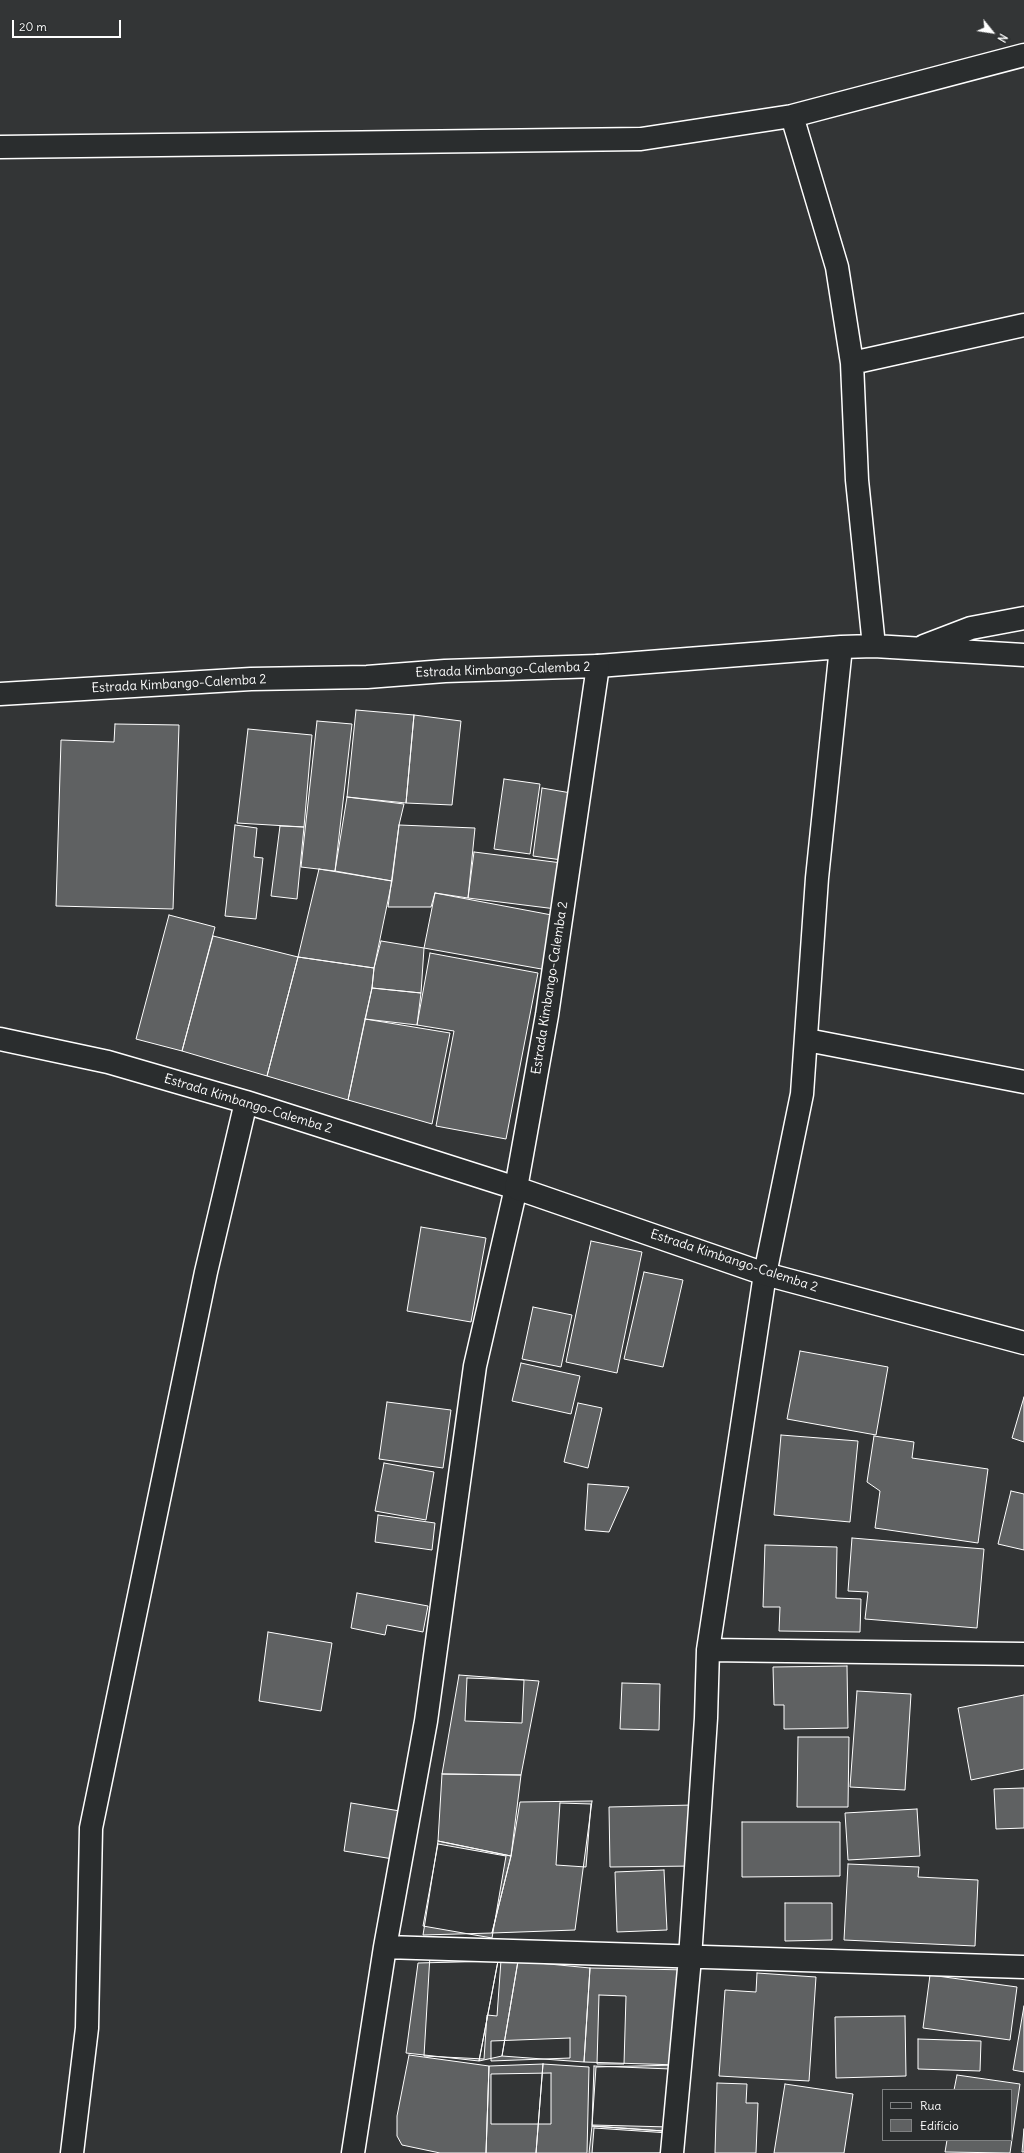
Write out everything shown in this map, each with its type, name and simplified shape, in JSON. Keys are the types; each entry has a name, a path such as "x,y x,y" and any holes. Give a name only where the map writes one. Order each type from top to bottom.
{"street":[{"path":"0,147 641,139 792,116 1024,55"},
{"path":"792,116 837,267 852,363 857,480 874,646"},
{"path":"852,363 1024,325"},
{"path":"918,649 971,628 1024,618"},
{"path":"598,666 841,647 874,646 1024,655"},
{"path":"672,2153 690,1958 706,1718 708,1650 765,1274 802,1094 807,1040 817,878 841,647"},
{"name":"Estrada Kimbango-Calemba 2","path":"0,694 251,679 367,677 446,672 598,666 547,1015 516,1188"},
{"name":"Estrada Kimbango-Calemba 2","path":"0,1038 108,1062 246,1102 516,1188 765,1274 1024,1343"},
{"path":"807,1040 1024,1082"},
{"path":"72,2153 87,2028 90,1828 206,1272 246,1102"},
{"path":"353,2153 385,1947 426,1721 475,1366 516,1188"},
{"path":"708,1650 1024,1654"},
{"path":"385,1947 690,1958 1024,1967"}],"building":[{"path":"356,710 414,715 406,803 347,797"},
{"path":"414,715 461,721 452,805 406,803"},
{"path":"317,721 352,724 335,871 301,867"},
{"path":"115,724 179,725 173,909 56,906 61,740 114,742"},
{"path":"248,729 312,735 304,827 237,823"},
{"path":"504,779 540,784 530,854 494,849"},
{"path":"542,788 571,793 562,860 533,856"},
{"path":"347,797 404,804 399,825 392,881 335,871"},
{"path":"235,825 257,828 254,857 263,858 256,919 225,916"},
{"path":"399,825 475,828 468,898 435,893 431,907 388,907"},
{"path":"280,826 304,827 297,899 271,896"},
{"path":"474,852 562,863 556,909 468,898"},
{"path":"319,869 392,881 374,968 298,957"},
{"path":"435,893 557,916 547,970 424,948"},
{"path":"169,915 215,927 182,1051 136,1039"},
{"path":"213,936 298,957 267,1076 182,1051"},
{"path":"381,941 424,948 421,993 372,988 374,968"},
{"path":"430,953 538,973 506,1139 436,1126 454,1031 417,1025"},
{"path":"298,957 374,968 372,988 348,1100 267,1076"},
{"path":"372,988 421,993 417,1025 365,1019"},
{"path":"365,1019 450,1033 432,1124 348,1100"},
{"path":"421,1227 486,1238 471,1322 407,1311"},
{"path":"591,1241 642,1252 617,1373 566,1362"},
{"path":"644,1272 683,1280 663,1367 624,1359"},
{"path":"533,1307 572,1315 561,1367 522,1359"},
{"path":"800,1351 888,1367 876,1435 787,1419"},
{"path":"521,1363 580,1376 571,1414 512,1401"},
{"path":"1024,1397 1024,1442 1012,1438"},
{"path":"387,1402 451,1410 443,1468 379,1459"},
{"path":"578,1403 602,1408 588,1468 564,1462"},
{"path":"781,1435 858,1441 850,1522 774,1515"},
{"path":"874,1436 914,1442 912,1458 988,1469 978,1543 875,1528 880,1491 867,1482"},
{"path":"384,1463 434,1472 426,1520 375,1511"},
{"path":"588,1484 629,1487 609,1532 585,1530"},
{"path":"1011,1491 1024,1494 1024,1550 998,1544"},
{"path":"378,1515 435,1523 432,1550 375,1542"},
{"path":"852,1538 984,1549 977,1628 865,1619 868,1592 848,1591"},
{"path":"765,1545 837,1547 836,1598 861,1599 860,1632 779,1631 780,1607 763,1607"},
{"path":"357,1593 428,1606 423,1632 387,1625 385,1635 351,1628"},
{"path":"268,1632 332,1643 321,1711 259,1701"},
{"path":"847,1666 848,1728 784,1729 784,1705 774,1705 773,1667"},
{"path":"459,1675 539,1681 521,1775 442,1774"},
{"path":"467,1678 524,1680 522,1723 465,1721"},
{"path":"622,1683 660,1684 659,1730 620,1729"},
{"path":"857,1691 911,1694 905,1790 850,1787"},
{"path":"1024,1695 1024,1769 971,1780 958,1708"},
{"path":"798,1737 849,1737 848,1807 797,1807"},
{"path":"442,1774 521,1775 511,1856 438,1841"},
{"path":"1024,1788 1024,1828 996,1829 994,1789"},
{"path":"592,1801 575,1930 492,1933 511,1856 520,1802"},
{"path":"351,1803 400,1811 393,1859 344,1851"},
{"path":"560,1803 591,1804 586,1867 556,1865"},
{"path":"693,1805 694,1866 610,1867 609,1807"},
{"path":"917,1809 920,1856 848,1860 845,1813"},
{"path":"742,1822 840,1822 840,1876 742,1877"},
{"path":"438,1841 511,1856 492,1933 423,1935"},
{"path":"438,1844 506,1856 492,1938 423,1926"},
{"path":"848,1864 919,1867 918,1877 978,1880 975,1946 844,1940"},
{"path":"664,1870 667,1930 617,1932 615,1872"},
{"path":"785,1903 832,1903 832,1940 785,1941"},
{"path":"430,1955 501,1960 497,2016 487,2015 484,2059 424,2056"},
{"path":"498,1961 479,2061 406,2053 418,1963"},
{"path":"498,1961 518,1961 502,2056 479,2061"},
{"path":"518,1961 590,1968 584,2062 502,2056"},
{"path":"590,1968 689,1970 678,2065 584,2062"},
{"path":"757,1973 816,1977 809,2081 719,2076 725,1990 756,1992"},
{"path":"930,1975 1017,1987 1010,2040 923,2028"},
{"path":"599,1995 626,1996 624,2064 597,2064"},
{"path":"1024,2006 1024,2072 1013,2070"},
{"path":"905,2016 906,2076 836,2078 835,2017"},
{"path":"570,2038 570,2058 491,2061 491,2041"},
{"path":"918,2039 981,2041 980,2071 918,2069"},
{"path":"409,2055 489,2066 486,2153 440,2153 402,2145 397,2136 397,2116"},
{"path":"543,2064 589,2067 587,2153 536,2153"},
{"path":"543,2064 536,2153 486,2153 489,2066"},
{"path":"678,2065 678,2132 592,2126 596,2067"},
{"path":"594,2066 671,2069 670,2127 592,2125"},
{"path":"551,2073 551,2124 491,2124 491,2074"},
{"path":"957,2075 1020,2084 1012,2139 1012,2089 954,2089"},
{"path":"717,2083 747,2084 746,2103 758,2103 756,2153 715,2153"},
{"path":"785,2084 853,2094 844,2153 774,2153"},
{"path":"592,2126 678,2132 677,2153 589,2153"},
{"path":"594,2128 669,2133 667,2153 592,2153"},
{"path":"1024,2129 1024,2152 1022,2152"},
{"path":"947,2141 1012,2141 1010,2153 945,2152"}]}
